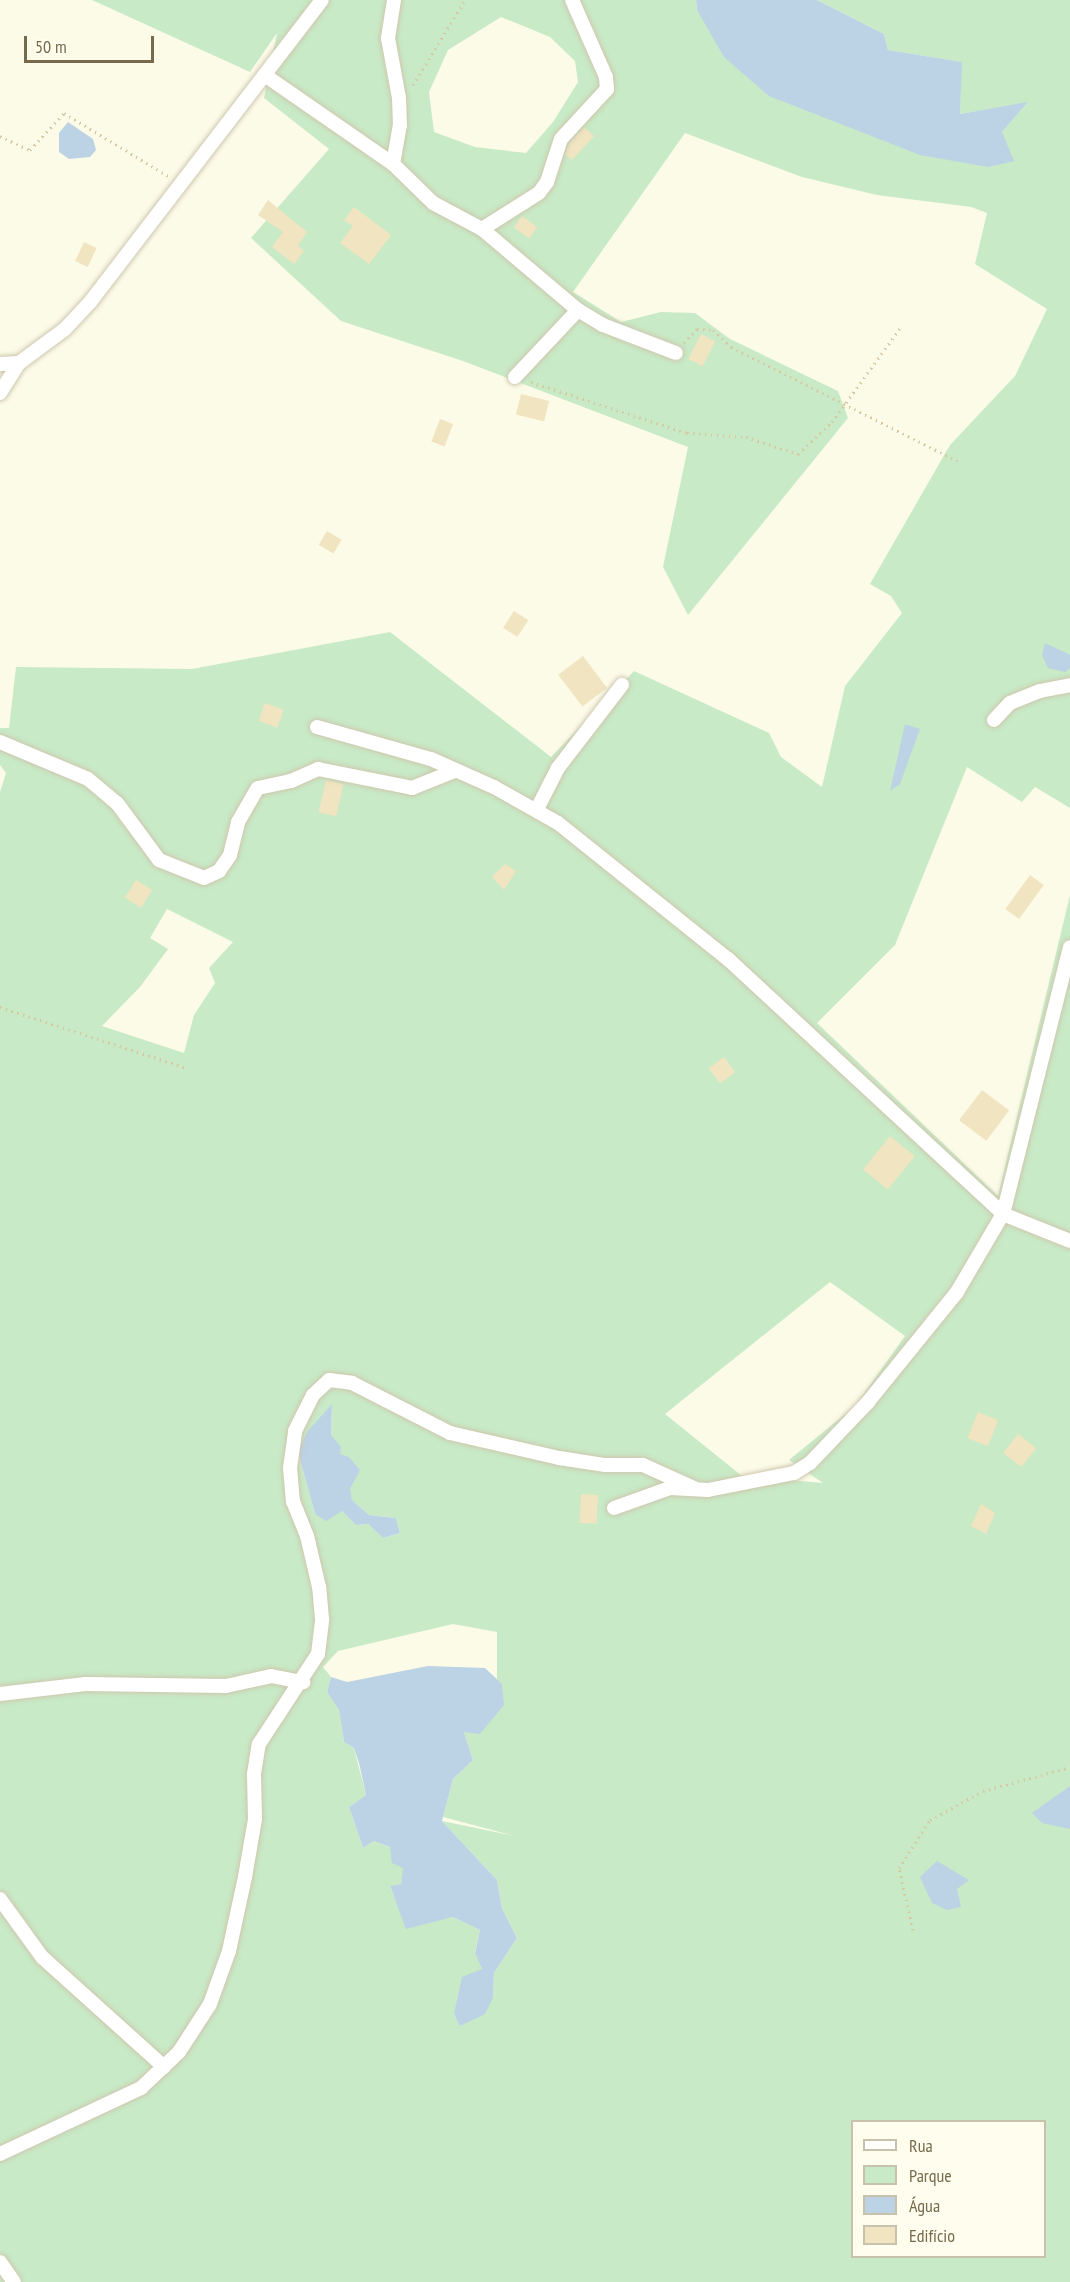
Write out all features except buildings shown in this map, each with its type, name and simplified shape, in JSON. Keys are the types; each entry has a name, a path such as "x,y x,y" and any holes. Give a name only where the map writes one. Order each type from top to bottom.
{"street":[{"path":"0,393 19,363 78,315 266,76 321,0"},
{"path":"393,164 399,109 388,38 394,0"},
{"path":"482,230 539,193 547,182 561,139 607,89 606,77 572,0"},
{"path":"266,76 393,164 433,203 482,230 578,310 603,325 676,353"},
{"path":"515,377 578,310"},
{"path":"0,364 19,363"},
{"path":"537,809 558,768 622,685"},
{"path":"994,720 1010,703 1040,691 1070,685"},
{"path":"316,727 431,759 537,809 584,842 728,959 1003,1214 1070,1241"},
{"path":"0,742 88,779 117,803 159,860 204,878 219,871 230,855 238,822 258,788 291,781 318,769 412,788 454,771"},
{"path":"614,1508 670,1488 708,1490 778,1477 810,1463 868,1401 957,1292 1003,1214 1070,947"},
{"path":"0,2154 102,2109 141,2088 179,2052 210,2004 229,1951 245,1877 255,1819 254,1774 259,1744 278,1710 303,1682 318,1654 322,1619 313,1557 292,1502 290,1468 294,1431 313,1395 329,1380 352,1383 450,1432 559,1458 605,1465 643,1465 694,1488"},
{"path":"0,1694 86,1684 226,1686 271,1676 303,1682"},
{"path":"0,1899 42,1957 164,2067"},
{"path":"0,2262 14,2282"}],"path":[{"path":"399,109 465,0"},
{"path":"0,136 30,150 64,113 180,183"},
{"path":"515,377 687,433 746,437 798,454 843,405 900,328"},
{"path":"676,353 697,329 712,330 731,347 960,462"},
{"path":"0,1007 184,1067"},
{"path":"913,1930 899,1868 930,1820 983,1791 1070,1767"}],"green space":[{"path":"92,0 696,0 697,10 1002,132 1027,103 960,114 961,62 888,50 884,34 817,0 1070,0 1070,808 1035,787 1022,802 967,767 895,945 817,1023 998,1196 1070,895 1070,2282 0,2282 0,792 6,773 0,765 0,728 9,728 16,667 192,669 390,632 551,757 634,671 769,733 781,757 822,787 845,686 902,613 891,596 870,584 950,445 1015,376 1047,309 975,264 987,213 971,207 877,195 802,177 685,133 573,292 621,322 661,312 695,313 730,339 838,391 848,418 688,615 663,567 688,447 463,361 341,321 251,238 329,149 264,98 277,33 250,72","holes":["501,17 550,37 575,61 578,82 553,122 526,153 475,147 434,132 429,92 448,50","167,909 233,942 209,968 215,983 194,1015 184,1053 102,1026 140,987 168,949 150,938","830,1282 905,1336 855,1406 789,1460 823,1483 742,1476 665,1414","332,1404 331,1435 352,1500 369,1515 396,1518 400,1533 383,1538 368,1524 356,1525 342,1511 315,1514 298,1452","453,1624 497,1632 497,1679 502,1685 464,1732 473,1760 453,1779 443,1817 515,1836 442,1821 497,1880 502,1908 517,1938 494,1973 493,1998 461,2026 454,2014 482,1969 475,1952 480,1930 453,1917 407,1928 390,1887 401,1884 404,1868 390,1847 374,1841 363,1848 349,1807 366,1795 354,1748 344,1742 339,1710 327,1692 331,1677 323,1667 338,1651"]}],"water":[{"path":"696,0 817,0 884,34 888,50 962,62 960,114 1028,102 1002,132 1014,161 988,167 920,155 769,96 724,57 697,10"},
{"path":"68,122 93,139 96,150 90,157 69,159 59,152 59,133"},
{"path":"1045,643 1070,655 1070,668 1065,672 1048,668 1042,655"},
{"path":"905,724 920,729 900,784 890,791"},
{"path":"332,1404 331,1435 341,1447 340,1454 349,1457 360,1470 350,1489 352,1500 369,1515 396,1518 400,1533 383,1538 368,1524 356,1525 342,1511 326,1521 315,1514 298,1452 307,1432"},
{"path":"428,1666 485,1668 502,1684 504,1705 480,1734 464,1732 473,1760 453,1779 442,1821 497,1880 502,1908 517,1938 494,1973 493,1998 485,2014 460,2026 454,2014 462,1977 482,1969 475,1953 480,1930 453,1917 406,1929 390,1886 401,1884 403,1868 392,1863 390,1847 374,1841 363,1848 349,1807 366,1795 359,1763 354,1748 344,1742 339,1710 327,1692 331,1677 347,1682"},
{"path":"1070,1786 1070,1829 1042,1823 1032,1813"},
{"path":"937,1861 969,1880 957,1889 961,1907 947,1910 932,1903 920,1877"}]}
